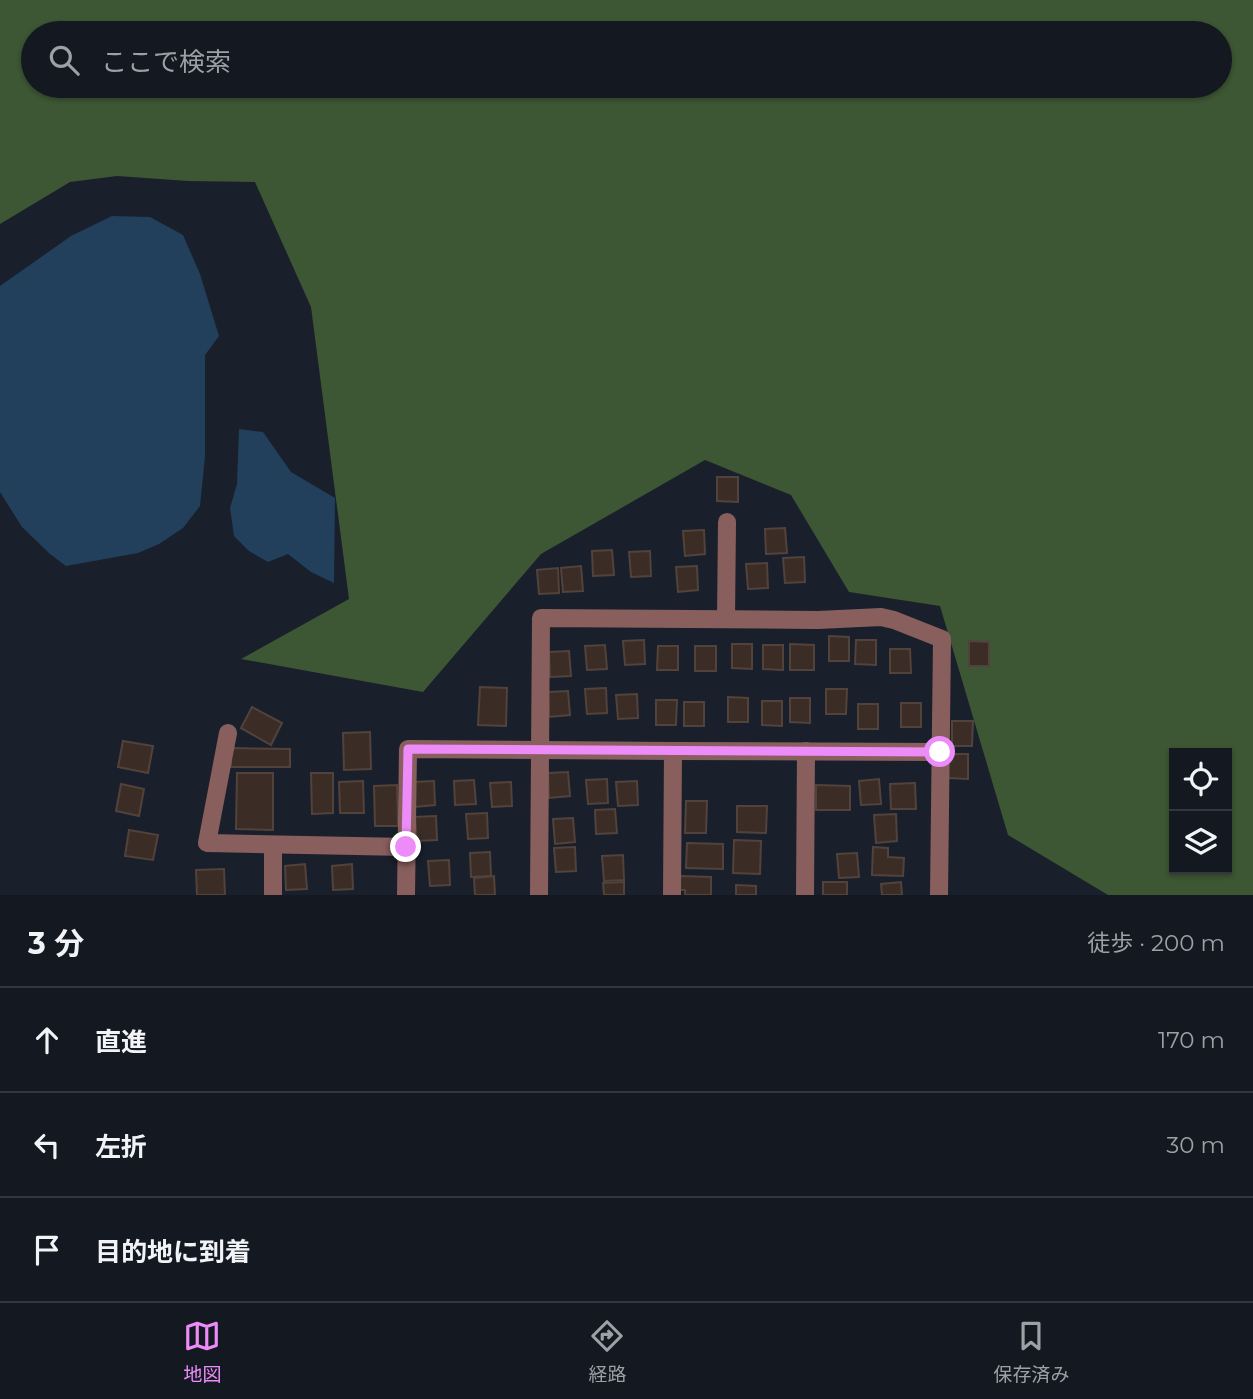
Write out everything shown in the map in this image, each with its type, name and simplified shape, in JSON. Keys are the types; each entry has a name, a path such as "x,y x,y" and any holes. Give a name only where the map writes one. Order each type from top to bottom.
{"street":[{"path":"726,619 727,522"},
{"path":"539,895 541,618 881,617 942,639 939,895"},
{"path":"228,733 207,843 406,847"},
{"path":"406,895 408,749 940,752"},
{"path":"672,895 673,751"},
{"path":"805,895 806,751"},
{"path":"273,845 273,895"}],"green space":[{"path":"0,0 1253,0 1253,895 1108,895 1008,835 940,606 849,592 791,495 705,460 541,554 423,692 241,659 349,599 311,307 255,182 117,176 70,182 0,224"}],"water":[{"path":"112,216 150,217 183,235 200,274 219,336 205,355 205,456 200,506 183,528 159,544 138,553 66,566 22,527 0,492 0,286 71,236"},
{"path":"239,429 263,432 291,472 335,498 334,583 311,572 288,554 268,562 249,551 234,536 230,508 237,484"}],"building":[{"path":"717,477 738,477 738,502 717,501"},
{"path":"785,528 787,553 766,554 765,529"},
{"path":"704,530 705,554 685,556 683,531"},
{"path":"612,550 614,575 593,576 592,551"},
{"path":"650,551 651,576 631,577 629,552"},
{"path":"804,557 805,582 785,583 783,558"},
{"path":"767,563 768,588 748,589 746,564"},
{"path":"581,566 583,591 563,592 561,568"},
{"path":"697,566 698,590 678,592 676,567"},
{"path":"558,568 559,593 539,594 537,570"},
{"path":"829,636 849,637 849,661 829,661"},
{"path":"644,640 645,664 625,665 623,641"},
{"path":"856,640 876,640 876,665 855,664"},
{"path":"969,641 989,642 989,666 969,666"},
{"path":"732,644 752,644 752,669 732,668"},
{"path":"790,644 814,645 814,670 790,670"},
{"path":"605,645 607,669 587,670 585,646"},
{"path":"763,645 783,645 783,670 763,669"},
{"path":"658,646 678,646 678,670 657,670"},
{"path":"695,646 716,646 716,671 695,671"},
{"path":"890,649 910,649 911,673 890,673"},
{"path":"569,651 571,676 550,677 549,652"},
{"path":"480,687 507,688 506,726 478,725"},
{"path":"606,688 607,713 587,714 585,689"},
{"path":"826,689 847,689 846,714 826,714"},
{"path":"568,691 570,715 549,717 548,692"},
{"path":"637,694 638,718 618,719 616,695"},
{"path":"728,697 748,698 748,722 728,722"},
{"path":"790,698 810,698 810,723 790,722"},
{"path":"656,700 677,700 676,725 656,725"},
{"path":"762,701 782,701 782,726 762,725"},
{"path":"684,702 704,702 704,726 684,726"},
{"path":"901,703 921,703 921,727 901,727"},
{"path":"858,704 878,704 878,729 858,729"},
{"path":"252,707 282,723 271,745 241,728"},
{"path":"952,721 973,721 972,746 952,746"},
{"path":"370,732 371,769 344,770 343,733"},
{"path":"123,741 153,746 148,773 118,767"},
{"path":"231,748 290,749 290,767 231,767"},
{"path":"948,754 968,754 968,779 948,778"},
{"path":"568,772 570,796 549,798 548,773"},
{"path":"237,773 273,773 273,830 236,829"},
{"path":"311,773 333,773 333,813 312,814"},
{"path":"607,779 608,803 588,804 586,780"},
{"path":"879,779 881,804 861,805 859,781"},
{"path":"474,780 476,804 455,805 454,781"},
{"path":"363,781 364,813 340,813 339,782"},
{"path":"434,781 435,805 415,807 413,782"},
{"path":"637,781 638,805 618,806 616,782"},
{"path":"511,782 512,806 492,807 490,783"},
{"path":"915,783 916,809 891,809 890,784"},
{"path":"121,784 144,789 139,816 116,811"},
{"path":"397,785 398,826 375,826 374,786"},
{"path":"816,785 850,786 850,810 816,810"},
{"path":"686,801 707,801 706,833 685,833"},
{"path":"737,806 767,806 766,833 737,832"},
{"path":"615,809 617,833 596,834 595,810"},
{"path":"487,813 488,838 468,839 466,814"},
{"path":"896,814 897,841 876,843 874,815"},
{"path":"436,816 437,840 417,841 415,817"},
{"path":"573,818 575,842 555,844 553,819"},
{"path":"129,830 158,835 153,860 125,856"},
{"path":"734,840 761,841 760,874 733,873"},
{"path":"687,843 723,844 723,869 686,868"},
{"path":"575,847 576,871 556,872 554,848"},
{"path":"873,847 888,848 888,857 904,858 903,876 872,875"},
{"path":"490,852 491,876 471,877 470,853"},
{"path":"857,853 859,877 839,878 837,854"},
{"path":"623,855 624,880 604,881 602,856"},
{"path":"449,860 450,885 430,886 428,861"},
{"path":"305,864 307,889 286,890 285,866"},
{"path":"352,864 353,889 333,890 332,866"},
{"path":"224,869 225,895 197,895 196,870"},
{"path":"494,876 495,895 475,895 474,878"},
{"path":"680,876 711,877 711,895 685,895 685,890 680,890"},
{"path":"624,882 624,895 604,895 603,883"},
{"path":"823,882 847,882 847,895 823,895"},
{"path":"901,882 902,895 882,895 881,884"},
{"path":"736,885 756,886 756,895 736,895"}],"route":[{"path":"406,847 408,749 940,752"}]}
